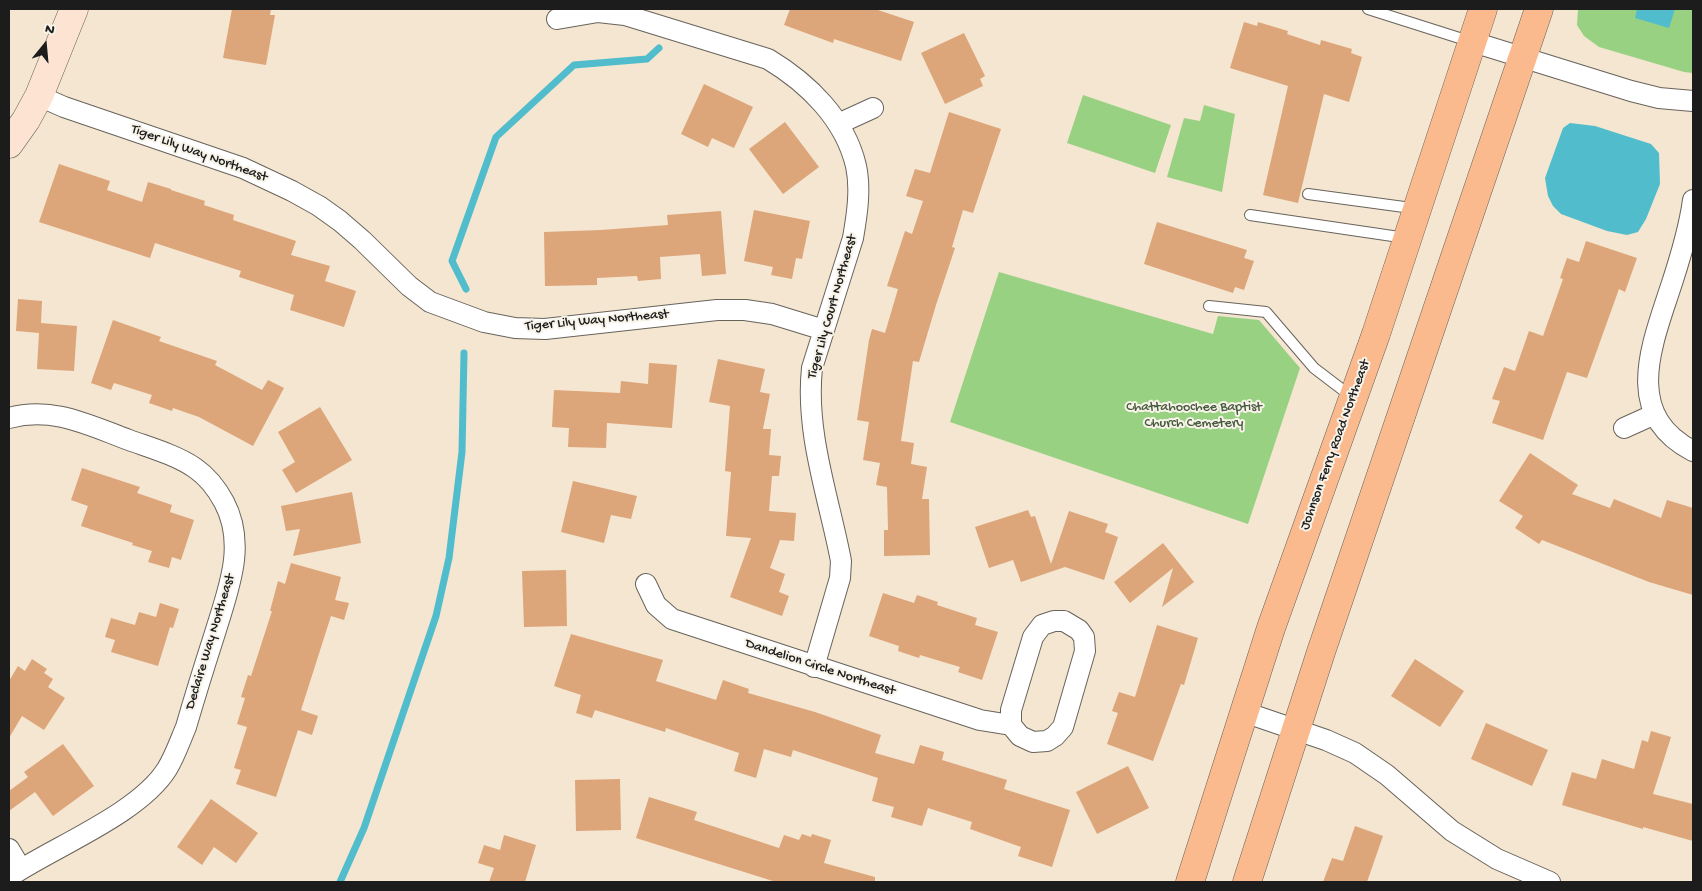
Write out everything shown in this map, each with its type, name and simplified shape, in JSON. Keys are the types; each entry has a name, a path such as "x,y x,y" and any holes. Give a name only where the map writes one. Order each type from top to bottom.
{"main road":[{"name":"Johnson Ferry Road Northeast","path":"1190,882 1271,628 1353,397 1483,9"},
{"path":"1247,882 1321,652 1524,58 1539,9"}],"street":[{"path":"9,144 26,120 39,96 74,9"},
{"name":"Tiger Lily Court Northeast","path":"557,19 598,12 625,14 768,59 788,71 808,88 838,124 850,146 856,167 858,193 853,238 812,368 810,390 818,454 841,561 840,578 814,667"},
{"path":"1472,42 1631,91 1659,98 1693,101"},
{"name":"Tiger Lily Way Northeast","path":"39,96 64,107 243,168 292,191 319,206 340,221 404,281 430,302 460,315 515,328 545,329 718,310 745,310 772,314 824,330"},
{"path":"838,124 873,108"},
{"path":"1693,200 1681,254 1653,343 1647,377 1649,395 1655,414 1664,430 1678,444 1693,451"},
{"name":"Declaire Way Northeast","path":"9,418 21,415 46,414 72,419 164,452 195,468 216,488 229,511 236,536 236,558 230,586 186,727 178,748 166,770 138,799 117,814 15,873"},
{"path":"1624,428 1655,414"},
{"name":"Dandelion Circle Northeast","path":"646,584 656,605 672,619 980,720 1011,725"},
{"path":"1054,620 1064,621 1079,630 1084,638 1085,651 1062,727 1055,736 1047,741 1033,742 1020,736 1011,725 1010,710 1033,637 1042,626 1054,620"},
{"path":"1244,712 1326,740 1356,754 1387,775 1452,831 1496,859 1550,882"},
{"path":"9,849 15,873"}],"lane":[{"path":"1368,9 1472,42"},
{"path":"1308,194 1404,207 1416,211"},
{"path":"1250,215 1407,238"},
{"path":"1209,306 1266,312 1314,368 1353,397"}],"green space":[{"path":"1578,9 1693,9 1693,73 1599,47 1584,36 1577,25"},
{"path":"1083,95 1171,125 1155,173 1067,143"},
{"path":"1204,105 1235,114 1222,192 1167,177 1184,118 1200,121"},
{"name":"Chattahoochee Baptist Church Cemetery","path":"999,272 1213,334 1218,316 1259,320 1300,368 1248,524 950,422"}],"water":[{"path":"1637,9 1675,9 1669,28 1635,18"},
{"path":"1570,123 1595,126 1651,144 1659,153 1660,184 1646,219 1638,232 1627,235 1607,231 1561,214 1553,206 1548,196 1545,178 1563,128"}],"building":[{"path":"232,9 271,9 270,15 275,15 266,65 223,58"},
{"path":"790,9 875,9 914,22 901,61 834,39 833,43 784,25"},
{"path":"1244,22 1257,26 1258,22 1288,31 1287,34 1320,45 1321,40 1352,49 1351,53 1362,57 1349,102 1324,94 1298,203 1263,195 1288,86 1230,68"},
{"path":"964,33 985,76 980,79 983,86 945,104 921,53"},
{"path":"704,84 753,107 734,148 712,138 708,147 681,134"},
{"path":"949,112 1001,129 973,213 963,210 952,247 955,248 919,362 913,361 901,441 914,443 911,464 927,467 922,499 929,499 930,555 884,556 884,530 888,530 887,487 876,485 880,463 863,460 869,422 857,420 872,329 885,333 898,289 887,286 905,231 912,234 923,201 906,196 915,169 930,173"},
{"path":"785,122 819,167 783,194 749,149"},
{"path":"59,164 110,181 107,190 142,202 148,182 171,189 205,201 204,205 234,215 233,220 296,241 291,255 330,266 325,281 356,291 344,327 290,310 294,295 239,277 241,271 155,243 150,258 39,222"},
{"path":"754,210 810,221 802,259 796,258 792,279 771,275 773,267 744,261"},
{"path":"721,211 726,274 702,276 700,254 660,257 661,279 638,281 637,276 597,278 597,285 545,286 544,232 668,225 667,215"},
{"path":"1157,222 1247,250 1244,258 1254,261 1244,290 1235,287 1233,293 1144,264"},
{"path":"1586,241 1637,258 1625,292 1619,289 1587,378 1567,372 1543,440 1492,423 1500,401 1492,399 1504,367 1515,371 1529,331 1543,336 1563,279 1560,278 1567,258 1579,262"},
{"path":"18,299 42,301 41,323 77,326 74,371 37,369 39,333 16,331"},
{"path":"113,320 161,337 159,341 217,361 215,365 262,390 268,380 284,388 253,446 199,417 173,408 172,411 149,403 152,395 114,383 111,390 91,383"},
{"path":"718,359 765,369 760,392 770,394 763,429 771,429 769,455 781,456 779,476 772,476 769,511 796,513 794,541 780,540 770,568 785,574 779,592 789,596 782,616 730,597 751,538 726,536 731,472 725,471 730,406 709,402"},
{"path":"649,363 677,365 672,428 607,423 606,448 568,447 569,428 552,427 554,390 620,393 621,381 648,384"},
{"path":"320,407 352,460 296,493 282,470 295,462 278,432"},
{"path":"1530,453 1578,485 1572,494 1610,508 1614,499 1661,518 1667,500 1693,508 1693,595 1649,582 1542,540 1539,544 1515,528 1523,516 1499,501"},
{"path":"82,468 140,487 137,493 172,505 170,512 194,520 181,560 172,557 169,568 148,562 152,551 81,526 88,506 71,500"},
{"path":"573,481 637,496 631,519 611,515 604,543 561,532"},
{"path":"352,492 361,543 293,556 300,529 286,531 281,506"},
{"path":"1028,510 1031,517 1035,516 1051,564 1069,511 1108,524 1105,532 1118,537 1104,580 1065,567 1021,582 1013,560 989,568 975,527"},
{"path":"1163,543 1194,582 1162,607 1173,568 1130,603 1114,582"},
{"path":"291,563 341,577 335,600 349,603 344,620 331,616 301,710 318,716 312,735 298,730 276,797 236,784 241,770 234,768 247,727 237,724 245,698 241,697 248,675 251,676 272,611 270,611 278,581 285,584"},
{"path":"566,570 567,626 524,627 522,571"},
{"path":"883,593 914,603 917,595 938,602 937,605 977,618 975,625 998,632 982,680 958,672 960,667 920,655 919,658 898,651 899,646 869,636"},
{"path":"160,603 179,609 173,628 170,627 158,666 111,652 115,640 105,637 111,618 135,625 139,612 156,617"},
{"path":"1157,625 1198,638 1184,685 1181,684 1153,761 1107,744 1118,713 1112,711 1119,692 1135,697"},
{"path":"571,634 663,660 656,681 716,700 723,680 749,689 748,693 815,712 881,735 875,753 914,764 920,745 944,752 942,760 1007,780 1004,789 1070,810 1052,867 1018,856 1021,847 970,829 972,822 928,808 922,826 891,817 894,807 872,801 878,778 793,750 791,757 764,749 756,778 734,771 739,753 666,728 665,732 595,710 592,718 576,713 581,695 554,686"},
{"path":"32,659 47,669 44,673 53,679 48,687 65,698 44,730 22,716 9,738 9,681 18,666 25,671"},
{"path":"1415,659 1464,691 1440,727 1391,696"},
{"path":"1486,723 1548,750 1532,786 1471,759"},
{"path":"1651,731 1671,737 1653,794 1693,804 1693,841 1643,827 1643,829 1562,805 1572,772 1596,779 1602,759 1634,769 1642,740 1648,742"},
{"path":"63,744 94,786 53,816 35,792 9,811 9,791 28,777 24,772"},
{"path":"1128,766 1149,808 1097,834 1076,792"},
{"path":"620,779 621,830 576,831 575,780"},
{"path":"649,797 697,812 694,820 779,848 784,835 799,840 802,834 811,837 812,834 831,840 824,863 875,877 875,882 776,882 636,838"},
{"path":"211,799 258,833 236,863 214,847 202,865 177,847"},
{"path":"1355,826 1383,836 1367,882 1323,882 1332,858 1343,861"},
{"path":"504,835 536,845 525,882 489,882 494,868 478,863 484,845 500,850"}],"waterway":[{"path":"466,289 452,261 496,137 574,65 647,59 659,48"},
{"path":"340,882 364,828 436,616 449,558 462,452 464,353"}]}
